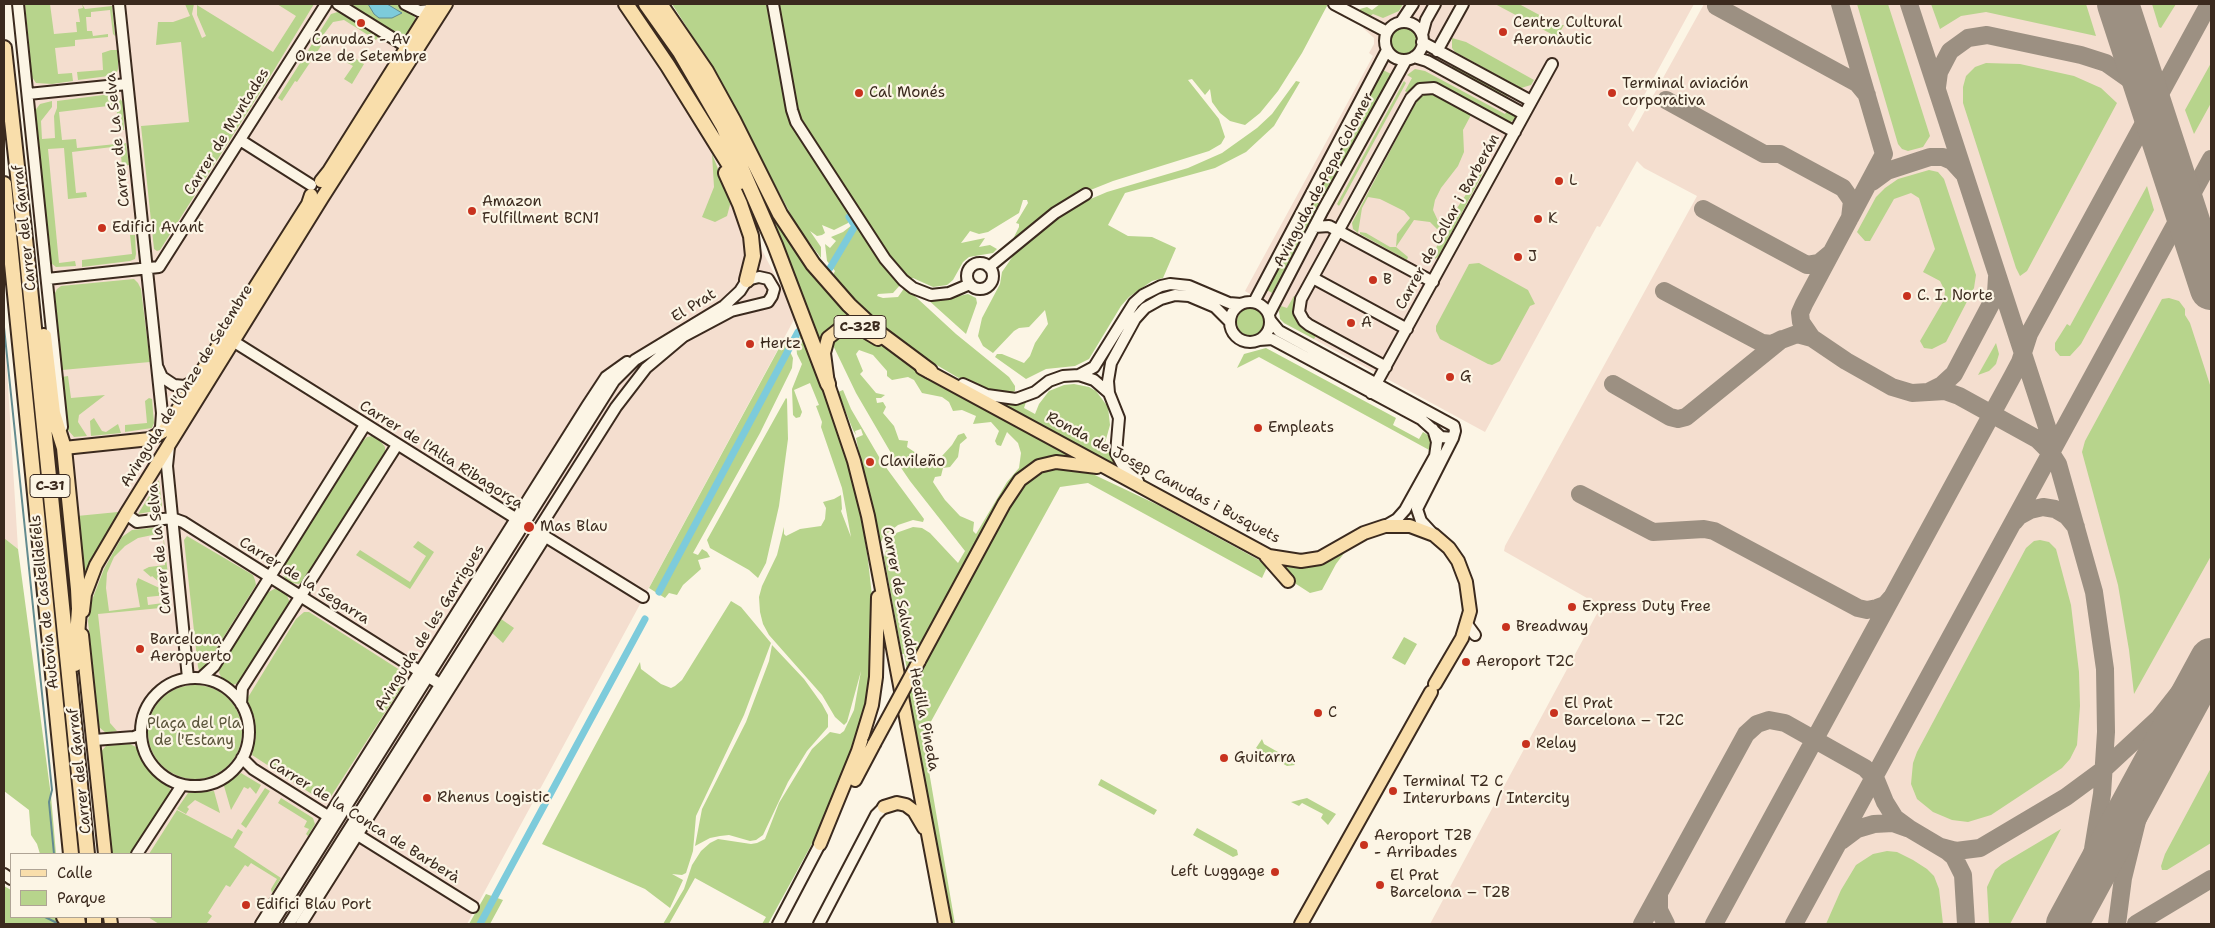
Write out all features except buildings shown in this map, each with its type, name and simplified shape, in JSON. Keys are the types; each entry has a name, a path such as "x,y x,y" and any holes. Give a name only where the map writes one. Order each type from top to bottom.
{"highway":[{"path":"626,4 737,176 770,247 783,269"},
{"name":"C-32B","path":"646,4 680,52 723,126 775,245 828,384"},
{"name":"C-32B","path":"662,4 722,99 768,192 800,246 840,296 879,333 930,371"},
{"name":"Autovia de Castelldefels","path":"4,48 87,853"},
{"path":"687,97 734,190 751,236 753,256 747,280"},
{"name":"Autovia de Castelldefels","path":"4,184 71,853"},
{"path":"26,248 37,292 53,413 64,448 79,609 75,654 74,725"},
{"path":"4,284 17,310"},
{"path":"79,609 85,594"}],"main road":[{"name":"Avinguda de l'Onze de Setembre","path":"85,594 96,565 169,447 229,339 308,204 420,45 446,4"},
{"name":"Avinguda de l'Onze de Setembre","path":"319,190 406,46 432,7"},
{"path":"406,46 420,45"},
{"name":"C-32B","path":"828,384 824,354 825,344 837,330 852,326 864,329 914,365 930,371"},
{"name":"Avinguda de l'Onze de Setembre","path":"159,435 198,378 229,339"},
{"name":"Ronda de Josep Canudas i Busquets","path":"930,371 1156,496 1262,552 1288,561 1310,560 1334,551 1364,533 1385,526 1410,526 1434,535 1450,548 1463,571 1470,611 1462,638 1301,924"},
{"name":"Carrer de Salvador Hedilla Pineda","path":"828,384 854,461 875,550 945,924"},
{"path":"64,448 124,442 159,435"},
{"path":"820,844 1004,504 1020,480 1039,466 1056,462 1102,467"},
{"path":"820,844 858,751 872,705 876,676 879,600 875,550"},
{"path":"1262,552 1288,581"},
{"name":"Carrer del Garraf","path":"85,594 81,626 82,646 94,740 105,853"},
{"path":"884,807 897,804 910,808 918,816 929,838"}],"street":[{"name":"Carrer del Garraf","path":"18,4 64,448"},
{"name":"Carrer de La Selva","path":"119,4 162,418 162,427 159,435"},
{"name":"Carrer de Muntades","path":"147,268 159,267 326,4"},
{"path":"338,4 406,46"},
{"path":"405,4 419,11 432,7"},
{"path":"773,4 792,110 796,122 885,259 903,280 913,288 931,294 949,293 970,284"},
{"path":"1334,4 1387,32"},
{"path":"1413,4 1402,22 1393,26 1387,32 1385,39 1387,50 1397,59 1410,58 1427,61 1524,114"},
{"path":"1410,58 1420,50 1426,20 1435,4"},
{"path":"1437,51 1463,4"},
{"path":"1402,22 1413,25 1422,38 1437,51 1531,102"},
{"name":"Avinguda de Pepa Colomer","path":"1254,302 1387,50"},
{"name":"Avinguda de Pepa Colomer","path":"1270,317 1323,210 1410,58"},
{"name":"Carrer de Collar i Barberán","path":"1374,389 1552,64"},
{"path":"28,94 127,84"},
{"path":"1386,367 1304,321 1299,307 1301,299 1313,278 1334,228 1410,100 1415,92 1420,89 1434,88 1515,132"},
{"path":"240,140 319,190"},
{"path":"989,267 1055,213 1086,194"},
{"path":"1323,210 1334,228"},
{"path":"1314,227 1334,228 1432,282"},
{"path":"982,264 989,267 992,275 988,286 979,289 970,284 967,276 971,266 982,264"},
{"path":"46,279 147,268"},
{"path":"289,924 353,832 445,687 541,534 616,407 646,368 672,345 694,330 731,311 765,304 771,298 773,287 768,279 759,277 747,280"},
{"path":"1313,278 1407,329"},
{"name":"El Prat","path":"649,351 724,306 740,291 747,280"},
{"path":"1080,376 1094,367 1134,303 1153,289 1170,284 1189,286 1229,303 1254,302 1264,308 1279,331 1421,419 1441,437 1453,438"},
{"path":"1109,393 1110,363 1135,319 1145,308 1161,299 1175,295 1189,296 1215,307 1230,322 1236,335 1241,340 1252,342 1272,339 1454,426 1453,438 1428,477 1405,510 1397,519 1385,526"},
{"path":"1230,322 1236,308 1241,304"},
{"path":"1258,340 1268,332 1270,317"},
{"name":"Carrer de l'Alta Ribagorça","path":"229,339 397,446 643,597"},
{"name":"Avinguda de les Garrigues","path":"272,924 333,819 520,521 606,377 620,365 635,360 649,351"},
{"path":"156,363 162,377 174,385 184,386 198,378"},
{"path":"930,371 987,395 1008,399 1024,397 1049,381 1063,376 1080,376 1094,380 1109,393 1119,412 1116,453 1119,462 1128,473 1156,496"},
{"path":"201,678 214,666 365,425"},
{"path":"1433,428 1436,450 1417,509 1421,521 1434,535"},
{"path":"241,704 232,692 221,684 201,678 188,678 176,681 157,694 147,707 140,734 146,755 156,770 163,776 182,784 202,786 218,781 232,772 242,758 248,741 249,725 241,704 240,693 242,688 397,446"},
{"name":"Carrer de la Selva","path":"169,447 167,466 188,678"},
{"path":"126,514 137,522"},
{"path":"116,532 137,522 172,518"},
{"name":"Carrer de la Segarra","path":"172,518 182,522 445,687"},
{"path":"1467,624 1475,635"},
{"path":"94,740 134,737 140,734"},
{"name":"Carrer de la Conca de Barberà","path":"242,758 253,769 473,907"},
{"path":"138,853 182,784"},
{"path":"819,924 876,815 884,807"},
{"name":"Avinguda de les Garrigues","path":"261,924 333,819"},
{"path":"302,924 353,832"},
{"path":"778,924 820,844"}],"shaded area":[{"path":"18,4 431,4 321,178 313,182 311,195 162,433 172,441 323,205 334,193 356,148 453,4 619,4 690,111 796,316 467,924 111,924 110,918 172,918 172,853 105,853"},
{"path":"1403,4 1694,4 1628,125 1633,132 1704,4 2211,4 2211,924 1430,924 1601,606 1504,551 1505,546 1697,196 1644,168 1637,161 1600,227 1597,226 1485,432 1284,323 1278,311 1245,291 1373,56 1369,53 1374,44 1374,38 1363,28 1369,17 1373,14 1398,11"},
{"path":"4,321 18,549 4,538"}],"green space":[{"path":"25,4 50,4 54,34 77,32 76,22 80,22 78,9 83,8 82,4 85,9 112,6 115,36 113,34 110,10 91,12 91,17 86,17 87,31 92,31 93,36 108,34 108,37 75,40 75,46 55,48 58,74 72,73 73,81 52,84 36,83 32,77 27,46 29,44"},
{"path":"185,4 194,4 192,14 202,38 206,36 197,15 197,5 273,52 296,16 277,4 314,4 160,250 157,251 154,249 141,126 189,122 181,42 156,45 158,22 173,22 190,16"},
{"path":"345,4 399,4 414,14 416,22 407,35 399,37"},
{"path":"672,4 769,4 788,109 852,216 848,223 834,230 822,225 825,233 822,235 817,236 810,231 821,247 821,258 797,226 711,65"},
{"path":"777,4 1328,4 1302,53 1278,91 1260,113 1245,125 1230,121 1220,113 1212,102 1210,89 1205,95 1192,79 1188,80 1219,119 1225,137 1221,144 1209,151 1113,181 1068,199 1013,239 1019,227 1019,224 1016,223 1028,203 1027,200 1023,200 1019,213 988,232 979,234 970,231 961,243 985,238 979,247 990,245 997,249 993,253 969,257 963,262 953,280 947,285 933,287 913,278 907,278 883,250 798,118"},
{"path":"1380,4 1403,4 1399,11 1383,18 1373,14 1369,17 1360,12 1360,9 1367,7 1372,10"},
{"path":"1495,4 1519,4 1558,25 1564,25 1557,37"},
{"path":"1857,4 1888,4 1930,136 1923,147 1908,151 1902,149 1898,144"},
{"path":"1931,4 2086,4 2096,36 1986,12 1961,16 1940,29"},
{"path":"2152,4 2176,4 2161,28 2159,27"},
{"path":"341,11 379,36 376,40 344,20 333,22 317,43 321,46 282,101 278,98 331,14"},
{"path":"1404,27 1414,31 1418,41 1414,51 1404,55 1394,51 1390,41 1394,31"},
{"path":"1452,38 1466,42 1534,80 1531,85 1521,88 1455,52 1452,48"},
{"path":"117,50 118,52 116,75 78,80 77,72 103,70 102,53"},
{"path":"349,54 364,64 352,84 344,79 353,66 344,61"},
{"path":"1986,63 2020,64 2074,76 2101,88 2117,103 2027,271 2020,276 1963,103 1963,87 1966,76 1975,67"},
{"path":"2211,63 2211,103 2194,134 2185,110"},
{"path":"1453,65 1508,94 1507,97 1501,93 1494,93 1451,69"},
{"path":"1415,69 1425,71 1505,114 1507,111 1514,114 1516,119 1509,123 1434,83 1418,85 1408,93 1405,91 1412,78 1407,75"},
{"path":"1383,70 1391,74 1324,197 1316,193"},
{"path":"1296,81 1300,82 1274,126 1246,152 1215,168 1125,193 1108,225 1128,236 1152,237 1176,248 1163,278 1152,281 1129,297 1121,306 1089,359 1075,366 1046,369 1026,379 995,357 997,354 1002,354 1024,363 1048,324 1045,310 1029,327 1019,328 1014,331 993,353 983,346 978,336 982,318 1000,284 1002,272 1015,253 1061,215 1086,201 1107,192 1188,168 1222,153 1257,128 1272,114"},
{"path":"1404,81 1406,83 1339,206 1337,204"},
{"path":"111,94 117,96 123,102 124,130 119,130 116,105 59,112 62,140 76,139 77,148 126,143 129,165 122,166 120,146 72,152 76,193 86,192 87,197 68,199 64,148 48,149 59,263 75,261 76,266 56,267 51,263 34,112 40,104 52,101 52,107 41,121 42,139 55,138 54,116 57,101"},
{"path":"1431,94 1471,115 1463,130 1464,152 1458,166 1441,188 1435,200 1433,210 1439,223 1446,225 1480,173 1484,171 1439,256 1435,259 1434,255 1441,233 1430,222 1414,220 1396,247 1397,234 1410,218 1404,211 1380,199 1368,197 1362,208 1358,233 1353,229 1352,223 1415,104 1421,97"},
{"path":"712,154 731,201 727,216 715,222 702,217 714,187"},
{"path":"1929,170 1938,172 1944,179 1976,275 1974,288 1946,342 1932,349 1924,348 1920,341 1944,300 1945,291 1940,281 1923,272 1935,249 1919,198 1911,193 1894,199 1870,241 1865,241 1857,232 1876,197 1885,188 1898,179"},
{"path":"2147,186 2154,210 2081,344 2070,356 2060,356 2055,350 2055,343 2067,324 2070,326"},
{"path":"766,197 849,314 848,321 819,347"},
{"path":"1313,199 1320,204 1272,293 1264,288"},
{"path":"856,222 901,284 893,293 878,294 877,296 883,298 898,297 905,287 956,334 1009,377 1015,386 1015,391 1002,396 962,380 911,349 850,297 832,277 835,271 827,261 825,244 830,248 836,241 831,237 843,232"},
{"path":"1360,232 1366,233 1390,247 1396,247 1408,257 1407,260 1360,234"},
{"path":"130,235 135,235 135,259 82,267 82,260 132,254"},
{"path":"1479,263 1528,290 1535,304 1530,306 1500,361 1492,365 1440,339 1436,331 1436,326 1469,264"},
{"path":"134,279 141,289 150,362 62,370 54,295 57,289 61,286"},
{"path":"968,294 976,298 977,303 966,334 926,298 940,300"},
{"path":"1294,296 1297,298 1295,310 1317,334 1314,339 1280,319 1279,311 1281,306 1287,308"},
{"path":"2169,298 2179,301 2185,309 2185,315 2190,323 2211,388 2211,556 2134,694 2118,585 2082,452 2085,441 2162,299"},
{"path":"1251,308 1261,312 1265,322 1261,332 1251,336 1241,332 1237,322 1241,312"},
{"path":"851,330 880,343 910,366 938,383 1073,457 1057,456 1041,460 1033,463 1020,473 908,675 904,654 902,654 884,557 887,547 896,533 913,527 922,528 930,533 958,563 965,551 910,481 891,453 856,393 831,341 835,337","holes":["859,350 873,355 887,371 887,376 892,380 908,377 914,380 922,393 942,397 949,402 953,411 962,410 976,416 973,424 991,422 999,431 995,441 997,445 1001,446 1007,432 1018,443 1021,453 1019,468 1007,482 976,534 973,531 974,522 960,516 945,500 933,482 935,477 941,476 943,468 950,467 958,457 960,444 967,438 964,433 958,435 942,456 934,457 926,465 920,464 916,460 919,455 907,447 908,441 899,440 894,426 883,413 886,407 883,402 877,403 876,398 881,398 885,395 876,393 860,374 863,371 856,354"]},
{"path":"802,333 844,450 860,509 872,596 872,681 857,744 820,829 768,924 762,924 766,917 695,878 669,924 663,924 684,889 692,865 701,851 718,839 751,844 765,839 779,803 812,749 830,732 840,734 844,731 854,710 861,671 847,722 844,725 835,717 822,695 769,635 763,624 760,612 759,597 762,586 777,555 784,527 784,534 786,536 800,529 821,526 825,519 826,508 823,502 841,495 841,511 851,537 842,488 821,427 822,422 816,406 819,405 810,383 794,390 802,412 800,417 796,418 793,415 792,389 802,364 797,354 796,344"},
{"path":"784,339 793,358 792,368 760,433 693,553 698,555 702,549 710,557 698,560 701,569 683,585 677,595 669,593 665,598 649,588"},
{"path":"1996,343 1999,354 1996,364 1989,371 1978,375"},
{"path":"1266,348 1396,418 1393,425 1419,439 1423,432 1431,437 1431,451 1259,357 1237,368 1244,354"},
{"path":"68,376 71,398 105,395 79,415 78,422 87,436 74,437 68,430 62,377"},
{"path":"1074,384 1089,387 1096,391 1108,407 1110,425 1105,443 1110,445 1114,467 998,404 1027,399 1024,408 1035,414 1039,404 1049,391 1064,385"},
{"path":"843,390 851,409 882,462 924,519 923,522 913,520 898,525 884,536 880,544 878,544 856,438 863,435 861,429 855,431 856,435 853,430 838,392"},
{"path":"149,398 152,399 154,423 152,428 125,432 125,425 147,423 145,401"},
{"path":"786,398 788,439 779,506 766,563 758,578 749,570 710,548 707,540"},
{"path":"94,418 102,431 106,432 118,424 121,433 91,436 90,421"},
{"path":"367,437 378,438 385,447 385,453 381,461 304,581 299,584 291,583 283,575 285,564 362,442"},
{"path":"1045,467 1080,468 1160,506 1268,565 1262,578 1088,483 1060,487 923,736 955,924 950,924 907,697 1021,487"},
{"path":"159,480 162,506 160,510 138,514"},
{"path":"118,512 120,519 83,581 77,516"},
{"path":"161,527 162,533 138,538 125,546 114,557 107,573 106,588 109,611 140,607 136,584 138,578 168,592 167,595 147,597 148,605 171,602 171,607 98,614 110,723 117,731 106,733 99,727 88,621 92,600 104,569 122,537 132,530"},
{"path":"163,532 169,583 165,585 143,570 149,567 165,565"},
{"path":"187,536 253,575 256,585 203,670 199,670 198,667 184,540"},
{"path":"4,538 18,549 51,796 56,853 40,853 31,835 29,810 4,791"},
{"path":"418,541 434,552 410,589 356,555 360,550 410,582 426,556 413,547"},
{"path":"2034,541 2049,542 2056,549 2071,605 2079,672 2080,706 2077,745 2070,759 2062,768 1991,815 1968,822 1952,820 1933,812 1917,799 1911,784 1913,763 1917,752 2026,548"},
{"path":"1348,548 1336,564 1322,590 1310,593 1293,582 1280,564 1299,565"},
{"path":"276,588 286,593 290,603 241,682 230,686 225,684 219,673 220,668 265,594"},
{"path":"731,601 741,607 771,643 744,715 696,816 693,851 686,873 682,875 672,874 683,880 670,908 645,889 542,844 640,662 641,669 661,684 671,688 675,686 682,680"},
{"path":"304,612 309,612 403,672 406,676 406,680 328,801 324,802 252,755 256,737 255,719 247,699 296,619"},
{"path":"501,619 514,628 503,643 492,633"},
{"path":"1404,637 1417,644 1405,665 1392,658"},
{"path":"772,645 804,679 822,704 828,715 828,727 807,751 788,782 763,835 756,840 750,841 729,835 720,836 710,838 695,846 702,809 746,722 769,661"},
{"name":"Plaça del Pla de l'Estany","path":"186,685 204,685 229,698 239,714 242,732 239,750 229,766 204,779 186,779 161,766 148,741 148,723 161,698"},
{"path":"1262,739 1264,744 1290,759 1295,765 1287,766 1256,748"},
{"path":"130,744 138,748 147,764 167,783 171,791 133,853 108,853 98,755 106,746"},
{"path":"2211,768 2211,843 2167,870 2162,870 2161,866 2165,854"},
{"path":"241,773 261,785 256,794 250,787 248,789 244,787 231,810 224,786"},
{"path":"1101,779 1157,810 1154,815 1098,785"},
{"path":"265,788 270,791 246,828 241,824"},
{"path":"214,791 220,813 195,800 187,807 189,809 186,814 177,809 188,793"},
{"path":"281,798 313,818 315,824 308,836 306,834 309,829 304,827 307,821 278,803"},
{"path":"1307,798 1336,814 1328,825 1321,818 1323,814 1302,803 1299,806 1291,802"},
{"path":"177,810 232,839 238,829 243,832 234,847 281,878 272,893 271,889 277,879 251,863 248,867 245,865 230,887 226,885 208,913 212,916 206,924 159,924 150,918 172,918 172,853 150,853"},
{"path":"1197,828 1237,850 1238,855 1233,857 1193,835"},
{"path":"2061,829 2010,924 1989,924 1987,887 1995,870"},
{"path":"1887,851 1897,852 1913,860 1934,876 1939,889 1943,924 1826,924 1841,890 1856,865 1873,854"},
{"path":"4,886 10,889 10,918 56,918 64,924 4,924"},
{"path":"486,894 503,900 490,924 469,924"}],"water":[{"path":"368,4 387,4 402,13 392,18 379,18"}],"waterway":[{"path":"830,268 855,226 849,217"},
{"path":"4,327 52,790 49,802 54,853"},
{"path":"659,592 798,332"},
{"path":"480,924 645,619"},
{"path":"47,918 59,924"}],"taxiway":[{"path":"1840,4 1884,154 1804,304 1800,313 1801,322 1812,338 1846,361 1892,387 1912,393 1945,391 1959,396 2037,439 2051,453 2058,464 2094,592 2105,669 2106,732 2102,794 2084,893"},
{"path":"1909,4 2047,427 2050,442 2049,454"},
{"path":"1714,924 2012,377 2020,362 2029,334 2209,4"},
{"path":"1716,6 1857,83 1867,95"},
{"path":"1937,87 1939,72 1950,51 1968,38 1987,35 2081,55 2106,63 2133,82 2152,108"},
{"path":"1666,100 1764,154 1780,154 1843,188 1852,201 1850,218"},
{"path":"1872,182 1887,171 1930,157 1943,157 1952,161 1963,173"},
{"path":"1794,924 2211,159"},
{"path":"1703,209 1807,265 1819,263 1831,253"},
{"path":"1930,391 1942,385 1954,374 1996,293 1997,277"},
{"path":"1664,291 1762,343 1772,344 1782,339"},
{"path":"1613,384 1670,417 1678,419 1686,417 1781,340 1797,334 1812,338"},
{"path":"1580,494 1653,532 1704,529 1714,531 1858,608 1867,610 1877,608 1885,605 1891,598"},
{"path":"2014,522 2019,516 2030,510 2043,507 2055,509 2067,516 2076,527"},
{"path":"1941,847 1956,851 1980,848 2066,797 2104,769 2159,718 2211,652"},
{"path":"2117,924 2123,878 2137,821 2154,773 2180,717"},
{"path":"1642,924 1746,734 1757,724 1769,720 1785,723 1865,768 1876,780 1885,802 1895,818 1954,857 1963,875 1966,924"},
{"path":"1841,841 1857,829 1874,824 1893,823 1907,828"},
{"path":"2136,924 2211,879"},
{"path":"1659,894 1659,910 1666,924"},
{"path":"2065,924 2074,911"}],"runway":[{"path":"2118,4 2211,289"},
{"path":"2067,924 2211,659"}],"place":[{"name":"Canudas - Av Onze de Setembre","path":"361,23"},
{"name":"Centre Cultural Aeronàutic","path":"1503,32"},
{"name":"Cal Monés","path":"859,93"},
{"name":"Terminal aviación corporativa","path":"1612,93"},
{"name":"L","path":"1559,181"},
{"name":"Amazon Fulfillment BCN1","path":"472,211"},
{"name":"K","path":"1538,219"},
{"name":"Edifici Avant","path":"102,228"},
{"name":"J","path":"1518,257"},
{"name":"B","path":"1373,280"},
{"name":"C. I. Norte","path":"1907,296"},
{"name":"A","path":"1351,323"},
{"name":"Hertz","path":"750,344"},
{"name":"G","path":"1450,377"},
{"name":"Empleats","path":"1258,428"},
{"name":"Clavileño","path":"870,462"},
{"name":"Mas Blau","path":"529,527"},
{"name":"Express Duty Free","path":"1572,607"},
{"name":"Breadway","path":"1506,627"},
{"name":"Barcelona Aeropuerto","path":"140,649"},
{"name":"Aeroport T2C","path":"1466,662"},
{"name":"C","path":"1318,713"},
{"name":"El Prat Barcelona – T2C","path":"1554,713"},
{"name":"Relay","path":"1526,744"},
{"name":"Guitarra","path":"1224,758"},
{"name":"Terminal T2 C Interurbans / Intercity","path":"1393,791"},
{"name":"Rhenus Logistic","path":"427,798"},
{"name":"Aeroport T2B - Arribades","path":"1364,845"},
{"name":"Left Luggage","path":"1275,872"},
{"name":"El Prat Barcelona – T2B","path":"1380,885"},
{"name":"Edifici Blau Port","path":"246,905"}]}
